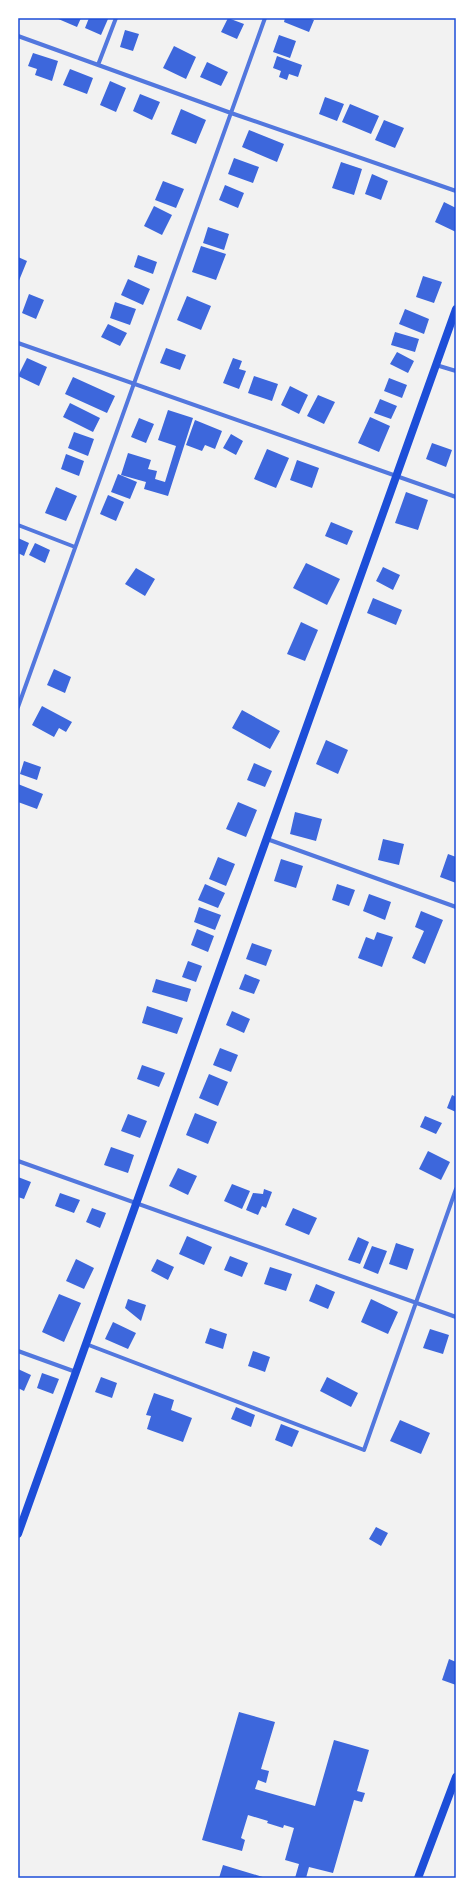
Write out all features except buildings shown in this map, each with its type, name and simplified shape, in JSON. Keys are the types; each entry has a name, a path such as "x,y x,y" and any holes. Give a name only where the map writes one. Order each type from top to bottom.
{"main road":[{"path":"18,1534 456,309"},
{"path":"418,1878 456,1777"}],"street":[{"path":"98,65 116,18"},
{"path":"18,707 265,18"},
{"path":"18,36 231,113 456,191"},
{"path":"18,343 456,497"},
{"path":"436,365 456,371"},
{"path":"18,525 75,547"},
{"path":"267,839 456,907"},
{"path":"18,1161 137,1202 456,1318"},
{"path":"86,1344 364,1450 456,1189"},
{"path":"18,1351 76,1372"}]}
